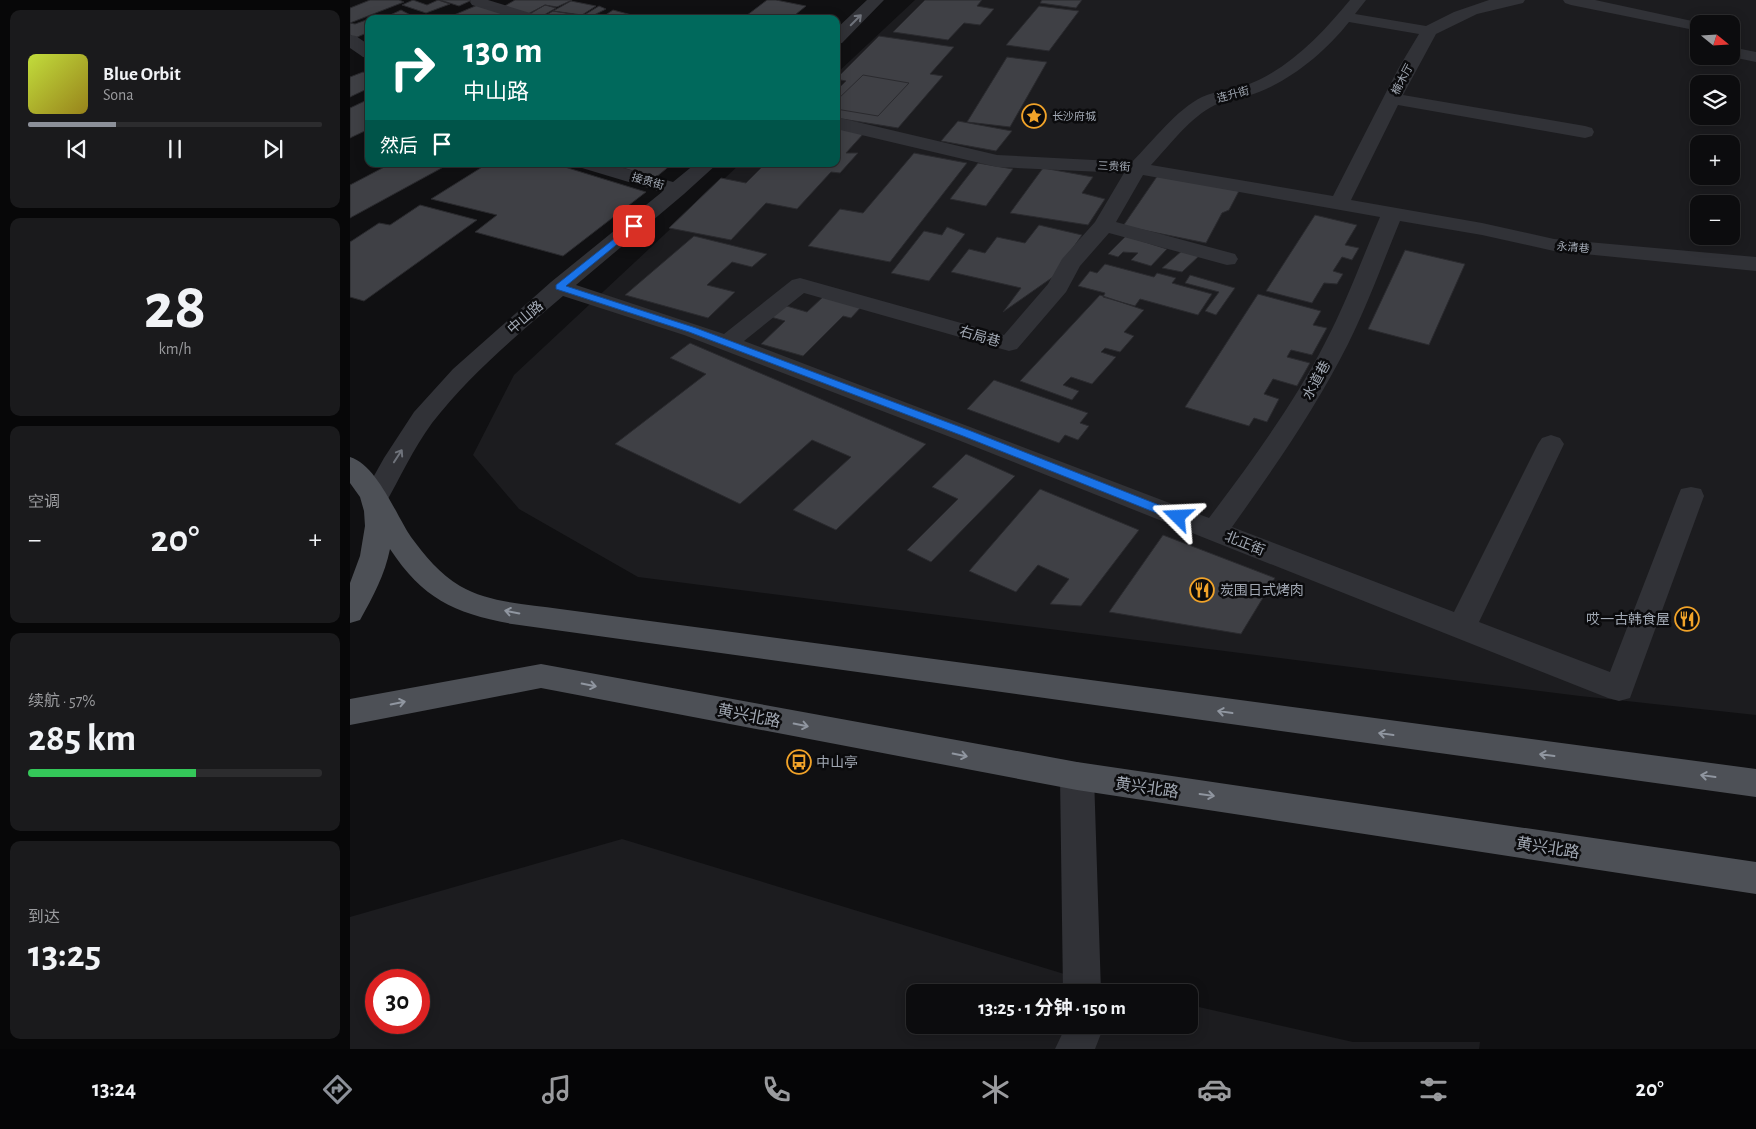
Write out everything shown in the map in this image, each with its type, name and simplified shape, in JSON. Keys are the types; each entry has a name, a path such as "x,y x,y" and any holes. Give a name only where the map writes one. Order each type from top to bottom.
{"main road":[{"path":"350,466 364,481 407,551 426,574 464,601 507,611 560,620 1756,783"},
{"path":"350,612 366,582 376,552 378,525 374,499"},
{"name":"黄兴北路","path":"350,712 541,676 1077,776 1756,878"}],"street":[{"path":"480,0 478,2 521,15"},
{"path":"840,35 876,0"},
{"name":"连升街","path":"1104,226 1137,168 1189,115 1208,101 1252,89 1268,82 1314,49 1346,17 1358,0"},
{"path":"1346,17 1429,31 1443,22 1500,1 1517,0"},
{"path":"1571,0 1690,24"},
{"path":"1644,15 1652,0"},
{"name":"楠木厅","path":"1339,204 1429,31"},
{"path":"350,40 365,50"},
{"path":"1740,54 1756,57"},
{"path":"1392,99 1585,132"},
{"name":"三贵街","path":"840,124 997,161 1137,168 1392,214"},
{"name":"接贵街","path":"599,167 677,190"},
{"name":"中山路","path":"374,499 408,440 442,394 516,324 704,167"},
{"name":"永清巷","path":"1392,214 1554,245 1756,264"},
{"name":"水道巷","path":"1214,531 1261,467 1305,401 1337,343 1392,214"},
{"path":"1104,226 1227,259"},
{"name":"右局巷","path":"727,344 800,285 1009,344 1058,287 1070,264 1104,226"},
{"name":"北正街","path":"560,287 657,318 967,434 1619,689 1691,496"},
{"path":"1461,628 1551,444"},
{"path":"1077,776 1082,984"},
{"path":"1076,1049 1082,1034"}],"shaded area":[{"path":"915,0 1756,0 1756,715 1580,696 638,577 519,509 473,455 514,375 737,167 840,167 840,70"},
{"path":"622,839 1097,984 906,984 906,1034 1198,1034 1198,1007 1353,1042 1480,1042 1479,1049 350,1049 350,917"}],"building":[{"path":"370,0 399,0 404,2 371,15 365,15 365,17 350,23 350,8"},
{"path":"413,0 427,5 438,0 450,4 426,13 402,5"},
{"path":"440,0 472,0 459,6"},
{"path":"515,0 572,0 557,7 545,5 526,15 503,7"},
{"path":"767,0 806,6 795,15 747,15"},
{"path":"925,0 982,0 977,6 994,9 980,25 964,23 948,40 893,32"},
{"path":"1042,0 1082,0 1076,8 1040,3"},
{"path":"571,1 596,6 582,15 553,11"},
{"path":"480,4 512,15 454,15"},
{"path":"545,5 556,8 544,15 528,15"},
{"path":"599,6 606,9 594,15 584,15"},
{"path":"1039,6 1079,11 1049,51 1006,45"},
{"path":"401,10 410,15 390,15"},
{"path":"613,10 632,15 606,15"},
{"path":"553,11 577,15 546,15"},
{"path":"365,20 365,34 355,38 350,35 350,23 355,24"},
{"path":"879,36 954,47 930,74 943,76 898,128 840,119 840,87 846,81 840,80 840,75"},
{"path":"1007,57 1047,62 1010,127 967,122"},
{"path":"365,73 365,90 350,97 350,77"},
{"path":"863,75 909,83 878,116 840,110 840,97"},
{"path":"365,101 365,131 350,138 350,108"},
{"path":"958,121 1012,131 996,151 941,141"},
{"path":"840,128 865,132 846,153 858,153 840,173 831,172 797,209 766,203 731,240 669,228 721,178 746,183 762,167 840,167"},
{"path":"914,153 967,163 890,262 808,246 840,209 863,213"},
{"path":"978,163 1013,169 986,206 950,199"},
{"path":"384,167 444,167 350,218 350,185"},
{"path":"482,167 565,167 646,192 563,256 475,232 497,215 431,199"},
{"path":"620,167 668,167 655,178"},
{"path":"1043,168 1093,177 1082,193 1105,199 1088,225 1010,213"},
{"path":"1158,175 1239,191 1229,210 1222,213 1206,243 1123,226"},
{"path":"420,205 477,220 364,301 350,297 350,242 379,223 390,225"},
{"path":"1315,215 1357,225 1345,245 1359,248 1352,260 1342,257 1333,271 1343,274 1337,284 1324,283 1312,303 1266,291"},
{"path":"1039,225 1082,235 1053,277 1003,312 1021,288 951,272 969,249 985,253 997,237 1025,243"},
{"path":"947,227 965,234 929,281 891,273 924,231 942,235"},
{"path":"694,236 767,254 752,267 732,262 707,285 735,292 708,318 625,295"},
{"path":"1126,236 1167,249 1151,266 1131,260 1138,253 1123,252 1118,257 1108,254"},
{"path":"1183,250 1199,256 1182,272 1162,268"},
{"path":"1405,250 1465,264 1429,345 1368,329"},
{"path":"1105,264 1154,277 1157,273 1176,278 1172,283 1212,294 1198,315 1140,299 1135,306 1103,297 1105,293 1078,286 1090,271 1097,273"},
{"path":"1190,275 1235,288 1216,315 1205,311 1219,292 1185,283"},
{"path":"1258,294 1321,311 1313,325 1327,328 1312,355 1291,350 1287,357 1310,363 1297,386 1273,379 1264,394 1279,399 1267,422 1254,418 1249,426 1185,407"},
{"path":"1100,295 1144,310 1124,332 1134,336 1120,352 1105,348 1101,352 1116,357 1092,384 1071,377 1063,385 1079,391 1072,400 1020,381"},
{"path":"824,296 862,306 851,318 843,316 803,356 761,344 785,321 760,314 773,302 807,312"},
{"path":"690,343 926,444 836,530 793,510 851,457 812,440 740,504 615,444 706,374 670,358"},
{"path":"994,380 1088,413 1080,423 1089,426 1078,440 1065,435 1059,443 967,409"},
{"path":"966,454 1015,476 931,562 907,550 958,499 932,487"},
{"path":"1040,489 1139,530 1081,606 1050,604 1069,579 1038,565 1016,592 969,571"},
{"path":"1163,535 1275,578 1241,634 1109,612"}],"place":[{"name":"长沙府城","path":"1034,116"},
{"name":"炭围日式烤肉","path":"1202,590"},
{"name":"哎一古韩食屋","path":"1687,619"},
{"name":"中山亭","path":"799,762"}],"route":[{"path":"634,226 560,287 692,330 967,434 1178,517"}]}
